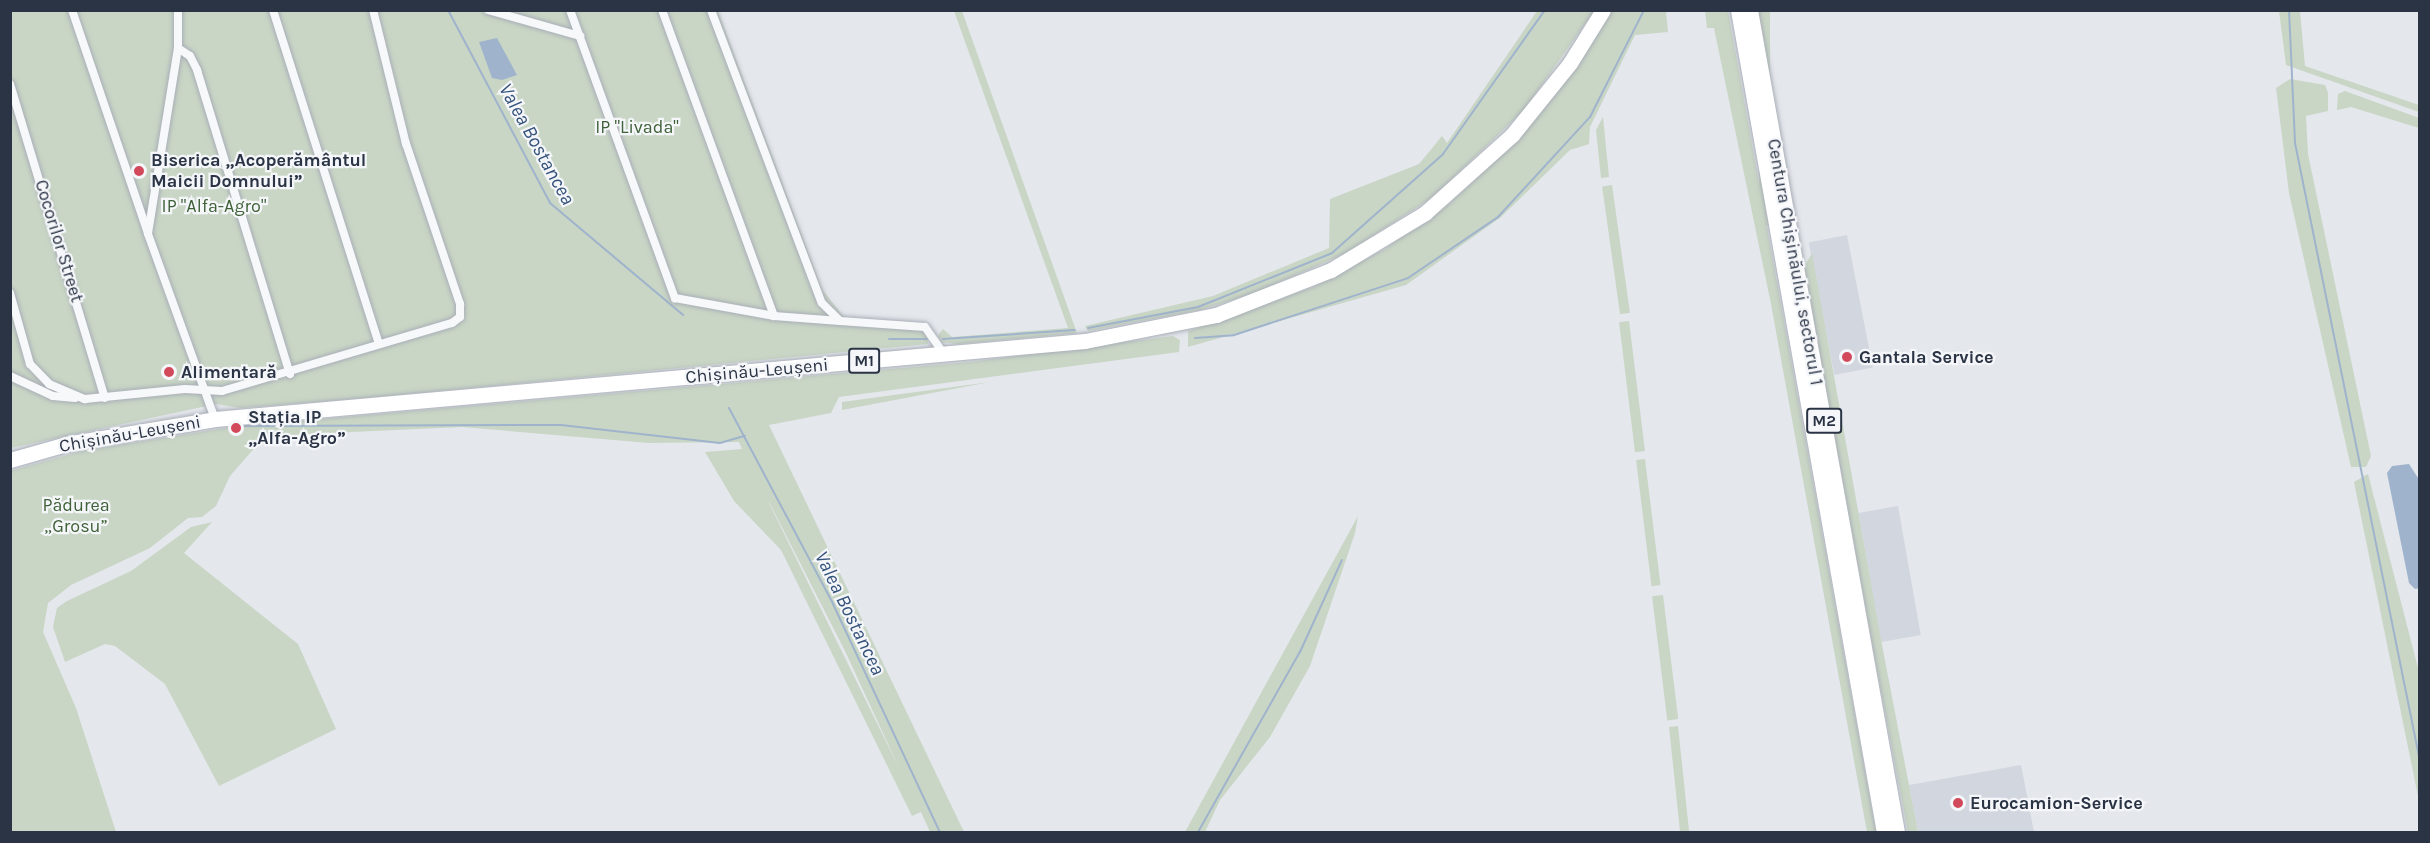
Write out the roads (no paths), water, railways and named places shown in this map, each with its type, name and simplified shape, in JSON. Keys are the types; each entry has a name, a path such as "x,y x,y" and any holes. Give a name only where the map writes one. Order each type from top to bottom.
{"highway":[{"name":"Chișinău-Leușeni","path":"10,460 66,444 215,419 944,354 1171,327 1260,300 1341,265 1425,213 1486,162 1543,100 1603,10"},
{"name":"Centura Chișinăului, sectorul 1","path":"1738,10 1884,832"},
{"name":"Centura Chișinăului, sectorul 1","path":"1750,10 1897,832"}],"street":[{"path":"72,10 202,394 215,419"},
{"path":"148,234 178,48 178,10"},
{"path":"273,10 380,344"},
{"path":"10,376 53,396 85,399 185,389 202,394 290,374 452,323 459,316 460,304 406,144 373,10"},
{"path":"488,10 580,36"},
{"path":"570,10 675,298 774,316 925,327 944,354"},
{"path":"662,10 774,316"},
{"path":"711,10 816,290 840,321"},
{"path":"178,48 190,56 197,70 290,374"},
{"name":"Cocorilor Street","path":"10,84 105,398"},
{"path":"10,293 30,364 49,384 85,399"}],"water":[{"path":"497,38 517,75 502,80 492,78 479,42"},
{"path":"2409,464 2420,481 2420,588 2415,589 2409,583 2387,473 2392,466"}],"waterway":[{"name":"Valea Bostancea","path":"448,10 550,203 683,315"},
{"path":"1088,328 1198,307 1332,253 1443,154 1545,10"},
{"path":"1195,338 1234,335 1408,278 1498,217 1590,117 1644,10"},
{"path":"2289,10 2295,143 2420,761"},
{"path":"943,339 1075,330"},
{"path":"889,339 927,339"},
{"name":"Valea Bostancea","path":"729,408 833,604 940,832"},
{"path":"243,426 561,425 720,443 745,436"},
{"path":"1198,832 1300,652 1342,560"}],"place":[{"name":"Biserica „Acoperământul Maicii Domnului”","path":"139,171"},
{"name":"Gantala Service","path":"1847,357"},
{"name":"Alimentară","path":"169,372"},
{"name":"Stația IP „Alfa-Agro”","path":"236,428"},
{"name":"Eurocamion-Service","path":"1958,803"}],"park label":[{"name":"IP \"Livada\"","path":"637,127"},
{"name":"IP \"Alfa-Agro\"","path":"214,206"},
{"name":"Pădurea „Grosu”","path":"76,516"}]}
